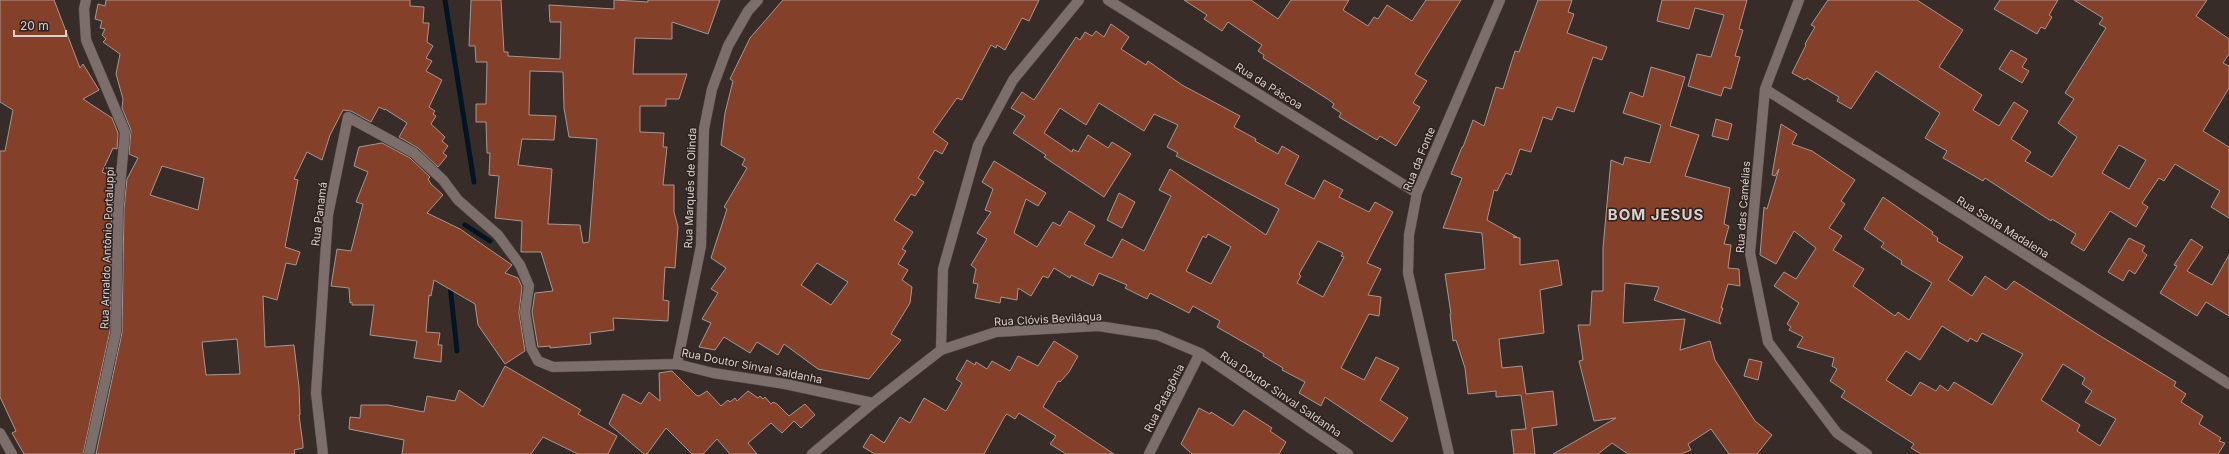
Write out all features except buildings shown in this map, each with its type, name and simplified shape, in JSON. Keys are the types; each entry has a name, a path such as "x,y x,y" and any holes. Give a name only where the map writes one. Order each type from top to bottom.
{"street":[{"name":"Rua Arnaldo Antônio Portaluppi","path":"86,0 84,9 86,40 125,132 118,209 116,332 89,454"},
{"name":"Rua Marquês de Olinda","path":"677,364 701,246 704,129 711,96 728,46 748,10 758,0"},
{"path":"941,350 943,269 978,145 1012,80 1079,0"},
{"name":"Rua da Páscoa","path":"1108,0 1417,193"},
{"name":"Rua da Fonte","path":"1449,454 1408,273 1409,235 1417,193 1500,0"},
{"name":"Rua das Camélias","path":"1799,0 1765,89 1750,253 1768,342 1837,433 1867,454"},
{"name":"Rua Santa Madalena","path":"1765,89 2229,384"},
{"name":"Rua Panamá","path":"323,454 316,393 328,215 348,117 414,153 443,180 458,200"},
{"name":"Rua Doutor Sinval Saldanha","path":"458,200 498,235 520,265 529,286 525,312 531,348 538,361 553,367 677,364 713,373 785,384 873,402"},
{"name":"Rua Clóvis Beviláqua","path":"812,454 873,402 941,350 996,332 1098,326 1157,335 1200,353"},
{"name":"Rua Doutor Sinval Saldanha","path":"1200,353 1348,454"},
{"name":"Rua Patagônia","path":"1150,454 1200,353"},
{"path":"0,433 12,454"}],"waterway":[{"path":"445,0 474,182"},
{"path":"465,225 490,241"},
{"path":"450,285 457,351"}],"district":[{"name":"BOM JESUS","path":"1656,214"}]}
